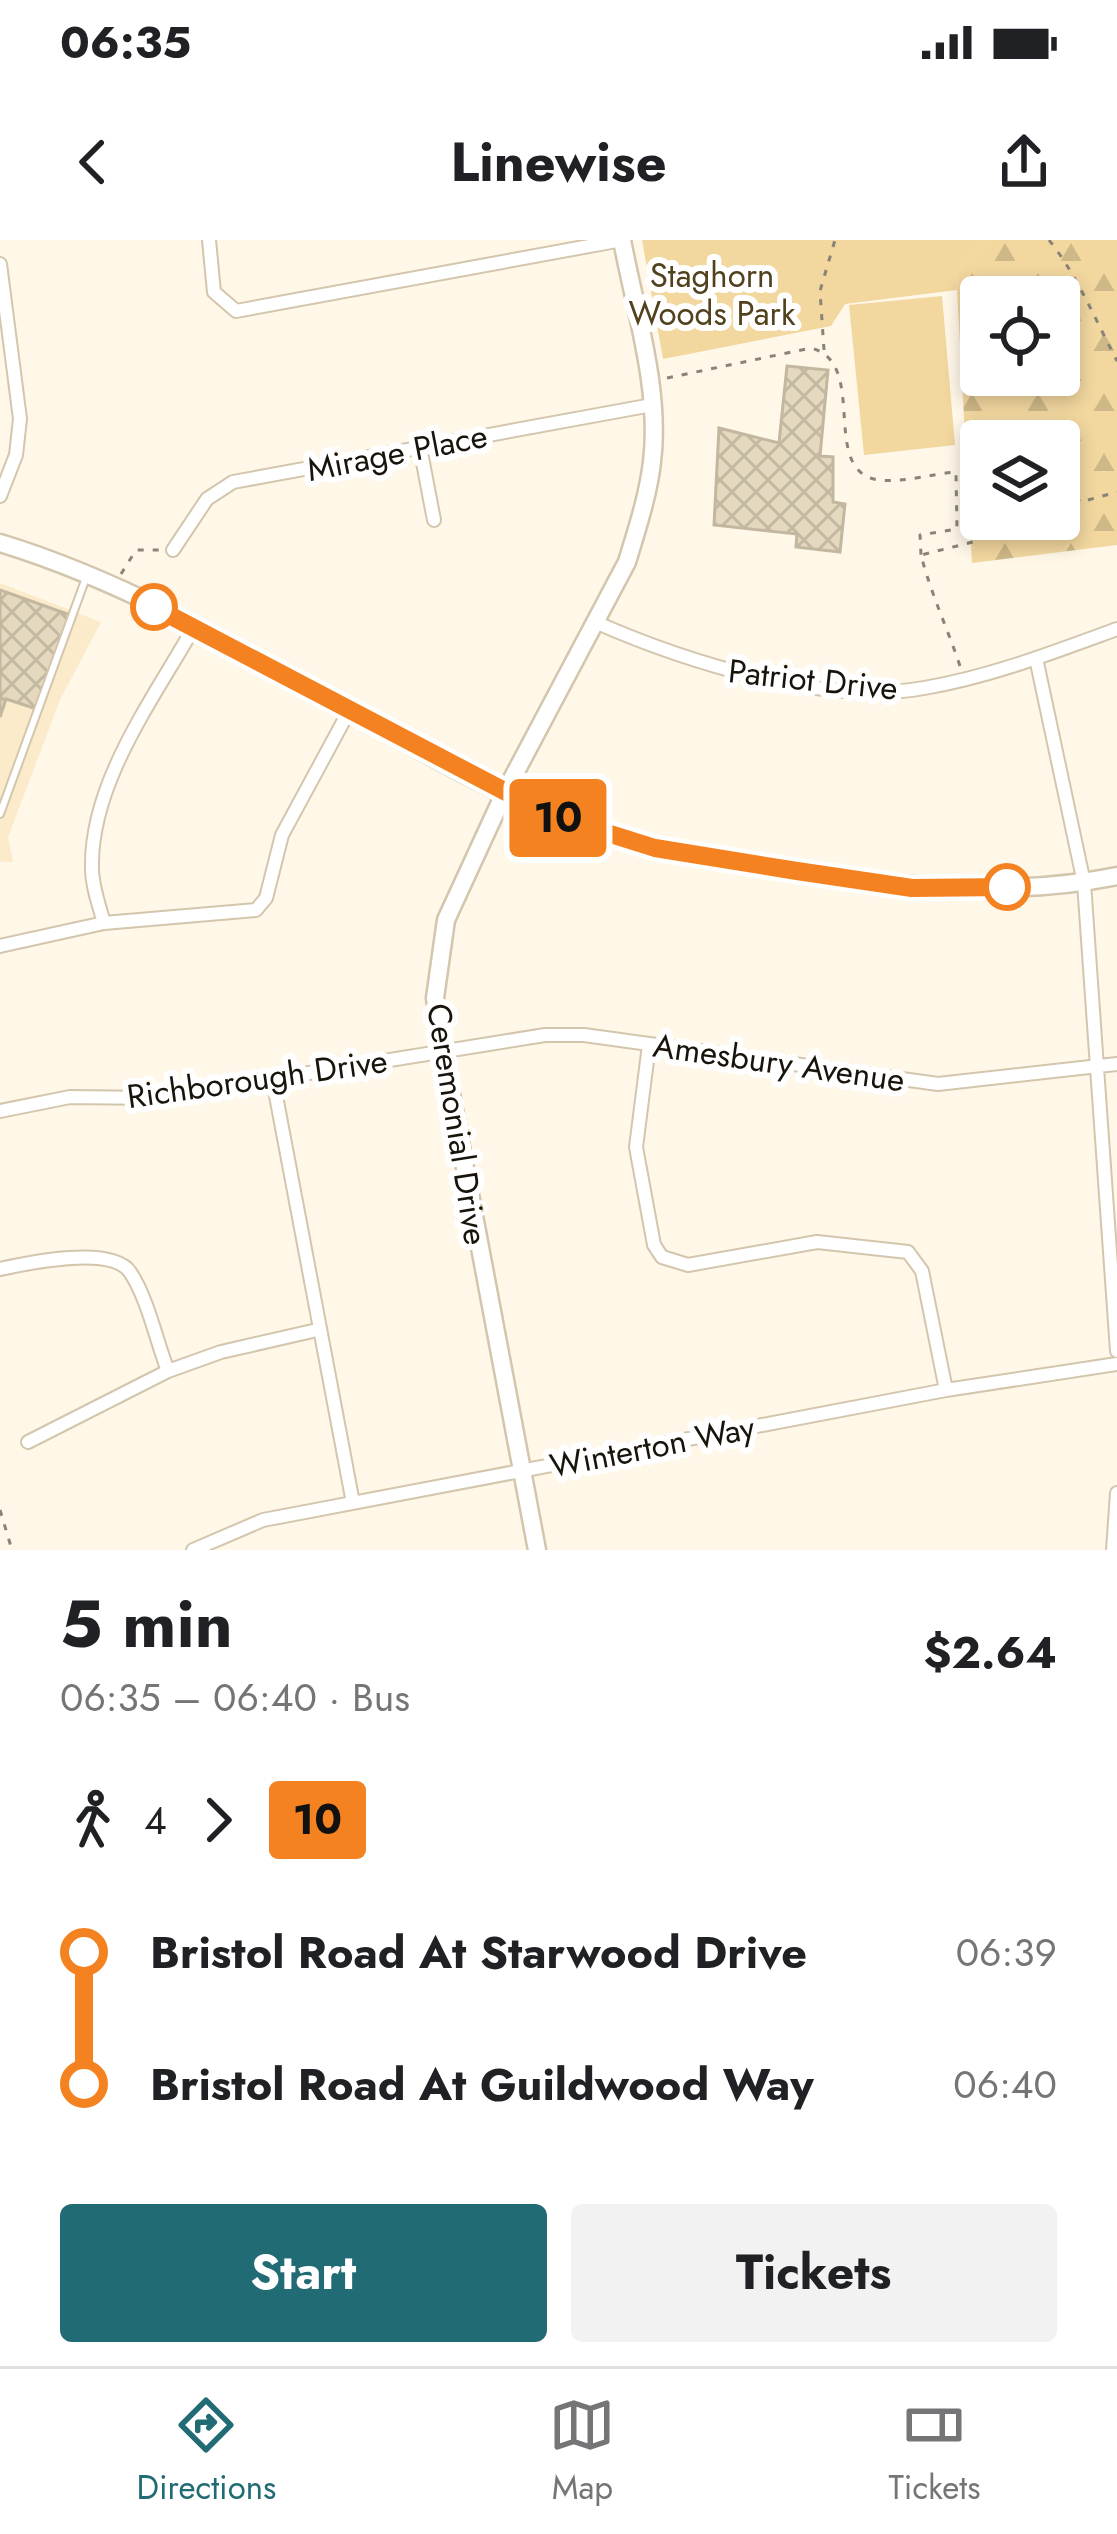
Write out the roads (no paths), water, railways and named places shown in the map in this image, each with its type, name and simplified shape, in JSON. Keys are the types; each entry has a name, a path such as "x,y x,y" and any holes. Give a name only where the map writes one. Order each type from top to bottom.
{"street":[{"path":"209,240 214,292 236,311 622,240"},
{"name":"Ceremonial Drive","path":"537,1550 518,1472 435,998 446,920 504,794 627,562 643,506 653,458 651,396 622,240"},
{"path":"0,264 20,419 16,455 0,496"},
{"name":"Mirage Place","path":"173,550 207,499 233,482 651,396"},
{"path":"420,447 434,520"},
{"path":"0,544 113,586 504,794 550,815 655,848 912,888 1084,883 1117,876"},
{"name":"Patriot Drive","path":"596,622 706,667 896,692 964,679 1117,628"},
{"path":"104,923 92,874 100,819 123,754 194,627"},
{"path":"1036,658 1084,883 1093,1066 1117,1351"},
{"path":"0,946 104,923 181,913 243,912 263,904 282,835 349,711"},
{"name":"Amesbury Avenue","path":"442,1052 545,1034 938,1084 1117,1064"},
{"path":"649,1045 636,1147 654,1245 662,1257 688,1264 817,1242 908,1252 922,1271 946,1390"},
{"name":"Richborough Drive","path":"0,1111 70,1097 154,1098 442,1052"},
{"path":"273,1080 353,1502"},
{"path":"0,1269 68,1258 116,1261 131,1274 168,1371"},
{"path":"28,1442 168,1371 221,1352 317,1330"},
{"name":"Winterton Way","path":"193,1550 263,1520 946,1390 1117,1364"},
{"path":"1113,1550 1117,1493"}],"lane":[{"path":"0,814 87,574"}],"park label":[{"name":"Staghorn Woods Park","path":"712,294"}]}
